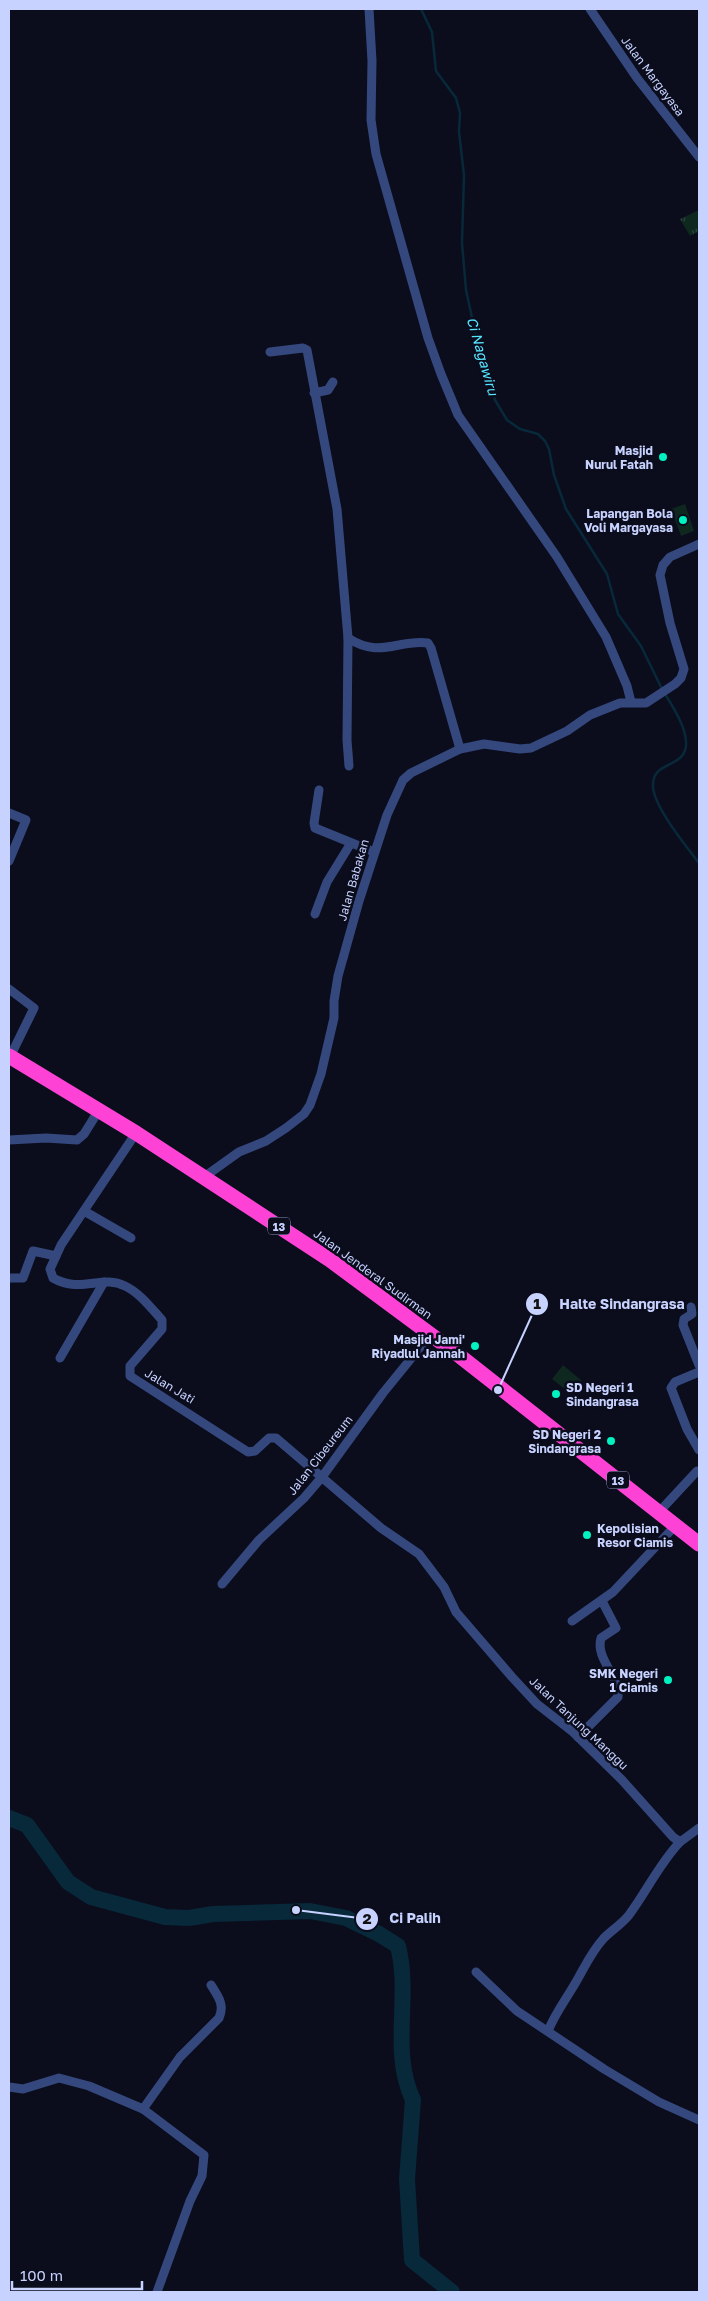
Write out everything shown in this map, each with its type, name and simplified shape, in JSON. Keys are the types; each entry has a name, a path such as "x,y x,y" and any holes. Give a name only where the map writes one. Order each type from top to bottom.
{"highway":[{"name":"Jalan Jenderal Sudirman","path":"10,1056 136,1133 330,1260 431,1334 699,1544"}],"street":[{"path":"369,9 372,61 371,120 376,154 428,338 441,374 458,415 557,557 606,638 627,686 631,702 643,704 672,687 681,678 684,669 670,623 661,582 661,570 670,558 699,544"},
{"name":"Jalan Margayasa","path":"590,9 632,71 699,157"},
{"path":"270,352 303,348 307,350 337,509 348,638 347,740 349,766"},
{"path":"314,393 328,390 333,382"},
{"path":"348,638 363,646 377,648 428,643 445,690 450,718 460,749"},
{"name":"Jalan Babakan","path":"204,1177 239,1152 266,1141 286,1128 304,1114 310,1104 321,1074 334,1018 334,1001 338,976 374,852 392,802 403,780 411,773 460,749 484,744 520,749 531,748 567,731 590,715 612,706 631,702"},
{"path":"318,790 315,828 374,852"},
{"path":"9,813 26,820 9,861"},
{"path":"315,914 327,882 351,843"},
{"path":"9,989 34,1008 10,1056"},
{"path":"9,1140 46,1138 77,1140 84,1134 99,1110"},
{"name":"Jalan Jati","path":"136,1133 61,1245 50,1273 58,1281 78,1286 104,1282 121,1284 135,1292 163,1323 162,1329 130,1366 130,1376 248,1452 255,1452 269,1438 276,1438 322,1477"},
{"path":"84,1211 131,1238"},
{"path":"9,1278 23,1278 33,1251 38,1250 56,1256"},
{"path":"60,1358 78,1330 104,1282"},
{"path":"691,1307 692,1314 684,1319 683,1325 699,1366"},
{"name":"Jalan Cibeureum","path":"222,1584 259,1540 304,1498 322,1477 383,1392 431,1334"},
{"path":"699,1372 675,1382 671,1388 699,1450"},
{"path":"659,1512 697,1471"},
{"name":"Jalan Tanjung Manggu","path":"322,1477 381,1528 419,1554 444,1587 456,1612 512,1677 537,1704 578,1737 622,1780 670,1834 680,1842"},
{"path":"572,1621 613,1592 676,1526"},
{"path":"578,1737 618,1697 617,1687 601,1654 601,1638 616,1628 602,1601"},
{"path":"548,2030 556,2012 573,1988 593,1951 631,1913 658,1868 680,1842 699,1828"},
{"path":"476,1972 517,2011 612,2074 660,2102 699,2120"},
{"path":"143,2109 180,2057 219,2018 222,2011 220,1999 211,1985"},
{"path":"9,2087 22,2090 59,2078 104,2091 143,2109 204,2155 202,2176 190,2200 157,2292"}],"green space":[{"path":"699,210 699,231 690,236 680,219"},
{"name":"Lapangan Bola Voli Margayasa","path":"685,504 694,531 681,536 671,509"},
{"path":"563,1365 582,1381 571,1394 552,1379"}],"waterway":[{"name":"Ci Nagawiru","path":"421,9 432,32 436,71 456,98 460,113 459,132 464,175 462,243 466,290 479,350 495,400 507,420 520,429 538,434 545,441 566,509 607,574 618,614 641,646 662,689"},
{"name":"Ci Nagawiru","path":"665,694 682,725 686,743 685,751 681,757 659,770 656,774 653,785 654,793 671,826 699,863"},
{"path":"9,1818 27,1825 68,1882 91,1897 165,1917 189,1918 213,1914 310,1911 346,1918 379,1934 398,1946 403,1985 403,2062 406,2081 413,2100 407,2179 412,2260 452,2292"}],"place":[{"name":"Masjid Nurul Fatah","path":"663,457"},
{"name":"Lapangan Bola Voli Margayasa","path":"683,520"},
{"name":"Masjid Jami' Riyadlul Jannah","path":"475,1346"},
{"name":"Halte Sindangrasa","path":"498,1390"},
{"name":"SD Negeri 1 Sindangrasa","path":"556,1394"},
{"name":"SD Negeri 2 Sindangrasa","path":"611,1441"},
{"name":"Kepolisian Resor Ciamis","path":"587,1535"},
{"name":"SMK Negeri 1 Ciamis","path":"668,1680"},
{"name":"Ci Palih","path":"296,1910"}]}
